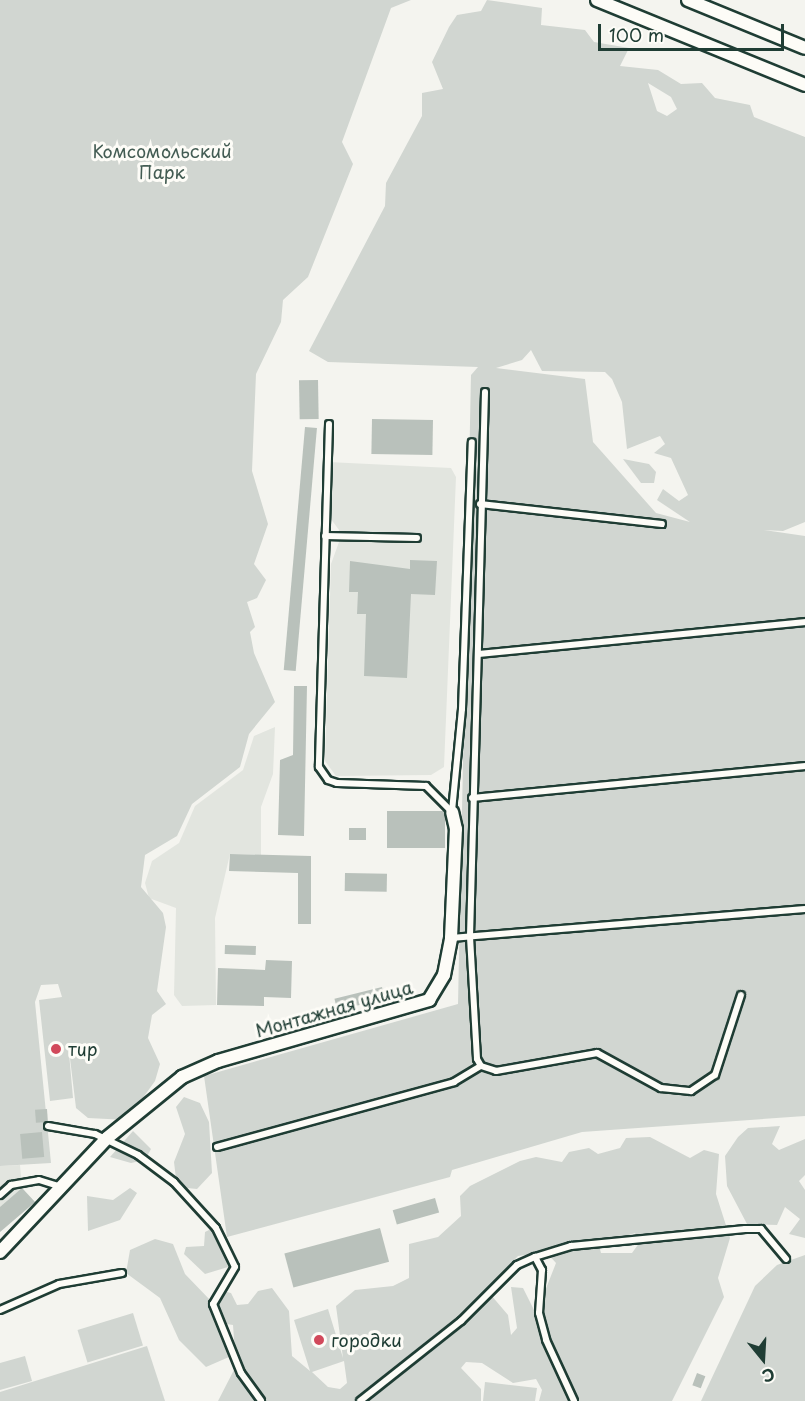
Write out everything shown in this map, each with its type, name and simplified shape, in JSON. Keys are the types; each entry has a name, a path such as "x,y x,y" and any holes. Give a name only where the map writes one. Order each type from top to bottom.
{"street":[{"path":"597,0 805,85"},
{"path":"688,0 805,48"},
{"name":"Монтажная улица","path":"0,1252 107,1138 196,1070 429,1000 444,975 451,938 456,829 452,812"}],"lane":[{"path":"481,1066 470,998 470,937 472,798 479,654 480,504 485,392"},
{"path":"329,424 318,750 322,774 337,783 426,786 452,812"},
{"path":"452,812 462,709 472,441"},
{"path":"480,504 662,524"},
{"path":"325,536 417,538"},
{"path":"479,654 805,622"},
{"path":"472,798 805,766"},
{"path":"451,938 805,909"},
{"path":"217,1147 454,1082 481,1066 496,1071 597,1053 661,1088 691,1091 715,1075 741,995"},
{"path":"48,1126 107,1138 160,1169 226,1242 235,1267 213,1304 241,1373 261,1401"},
{"path":"0,1195 11,1185 39,1180 62,1188"},
{"path":"360,1401 460,1321 517,1265 536,1257 571,1246 761,1229 786,1260"},
{"path":"536,1257 542,1270 539,1312 546,1340 574,1401"},
{"path":"0,1310 59,1284 122,1273"}],"shaded area":[{"path":"328,462 451,468 456,477 444,767 431,775 336,776 325,761 331,564 339,542 339,530 328,515"},
{"path":"275,727 273,774 261,807 261,855 230,854 215,918 216,1005 182,1006 174,995 176,908 149,898 145,883 152,861 179,843 195,806 243,770 254,736"},
{"path":"20,1165 22,1188 35,1202 0,1232 0,1166"}],"green space":[{"name":"Комсомольский Парк","path":"0,0 411,0 391,8 342,142 353,164 308,277 283,300 281,322 256,374 252,471 268,524 254,564 266,580 257,598 247,602 255,627 250,632 254,653 275,702 249,734 240,767 192,804 177,836 145,855 141,887 163,913 166,927 157,991 166,1004 152,1015 148,1038 160,1064 155,1081 127,1120 88,1118 76,1108 68,1042 73,1098 50,1101 39,1000 62,997 58,984 41,985 35,1002 51,1163 0,1166"},
{"path":"487,0 542,8 541,25 585,30 594,42 629,48 620,66 658,70 681,84 702,83 715,98 750,105 754,117 805,137 805,522 783,531 764,530 805,536 805,1116 582,1132 452,1170 450,1177 227,1237 204,1076 458,1004 471,375 478,367 328,362 309,351 385,206 386,183 422,116 422,93 443,89 432,62 449,27 457,15 481,11","holes":["648,83 671,97 677,109 667,116 657,111","531,350 542,371 605,372 612,379 622,402 627,449 660,436 665,444 654,453 671,458 688,495 679,501 663,489 657,500 690,522 656,513 593,442 585,379 496,368 522,360"]},
{"path":"623,459 649,464 656,472 654,483 641,483"},
{"path":"184,1097 200,1103 209,1122 212,1173 197,1189 177,1187 174,1162 185,1134 176,1107"},
{"path":"780,1126 772,1144 779,1150 805,1139 805,1175 799,1181 805,1190 805,1238 789,1234 800,1219 785,1207 777,1225 747,1224 727,1186 725,1156 738,1137 748,1128"},
{"path":"133,1131 151,1149 145,1160 131,1163 110,1157"},
{"path":"650,1137 690,1158 704,1150 719,1154 716,1194 730,1238 718,1278 724,1297 672,1401 539,1401 542,1390 536,1379 513,1383 482,1363 466,1362 461,1368 481,1389 481,1401 218,1401 236,1366 233,1325 220,1323 229,1357 206,1367 179,1340 160,1298 126,1273 130,1250 155,1239 173,1244 185,1274 211,1301 218,1290 231,1293 237,1305 248,1304 258,1291 272,1288 289,1311 292,1356 310,1371 294,1320 328,1309 343,1358 336,1306 355,1290 393,1286 409,1278 409,1244 438,1237 461,1216 460,1196 470,1186 520,1161 536,1157 562,1162 569,1152 589,1148 598,1154 620,1148 626,1138","holes":["635,1233 640,1242 632,1253 601,1253 599,1245","546,1252 556,1263 536,1314 523,1288 511,1287 517,1328 511,1335 508,1315 491,1295 492,1283 518,1256","344,1361 347,1383 340,1389 328,1387 312,1372"]},
{"path":"130,1188 137,1193 120,1220 88,1231 87,1196 113,1200"},
{"path":"213,1228 220,1233 228,1267 205,1274 184,1254 186,1247 204,1246 205,1232"},
{"path":"805,1255 805,1401 701,1401 755,1286 777,1265"},
{"path":"133,1313 143,1346 87,1362 78,1330"},
{"path":"147,1346 165,1401 0,1401 0,1392"},
{"path":"25,1356 32,1381 0,1390 0,1363"},
{"path":"485,1382 537,1388 535,1401 483,1401"}],"building":[{"path":"299,380 318,380 319,419 300,419"},
{"path":"372,419 433,420 432,455 371,454"},
{"path":"305,427 317,428 296,671 284,670"},
{"path":"410,560 437,561 435,595 411,594 407,678 364,676 366,614 357,614 358,592 349,592 350,561 410,569"},
{"path":"294,686 307,686 304,836 278,835 280,760 293,755"},
{"path":"387,811 445,811 445,848 387,848"},
{"path":"349,828 366,828 366,840 349,840"},
{"path":"230,854 311,856 311,924 298,924 298,873 229,871"},
{"path":"345,873 387,874 387,892 345,891"},
{"path":"225,945 256,946 256,955 225,954"},
{"path":"266,960 292,961 291,998 264,997 264,1006 217,1005 218,968 265,970"},
{"path":"382,987 385,999 337,1010 334,999"},
{"path":"47,1109 48,1122 36,1123 35,1110"},
{"path":"42,1132 44,1157 22,1159 20,1134"},
{"path":"22,1188 35,1202 0,1232 0,1207"},
{"path":"435,1198 439,1212 397,1225 393,1210"},
{"path":"380,1228 389,1262 293,1287 284,1254"},
{"path":"697,1373 705,1376 701,1388 692,1385"}],"place":[{"name":"тир","path":"56,1049"},
{"name":"городки","path":"319,1340"}]}
